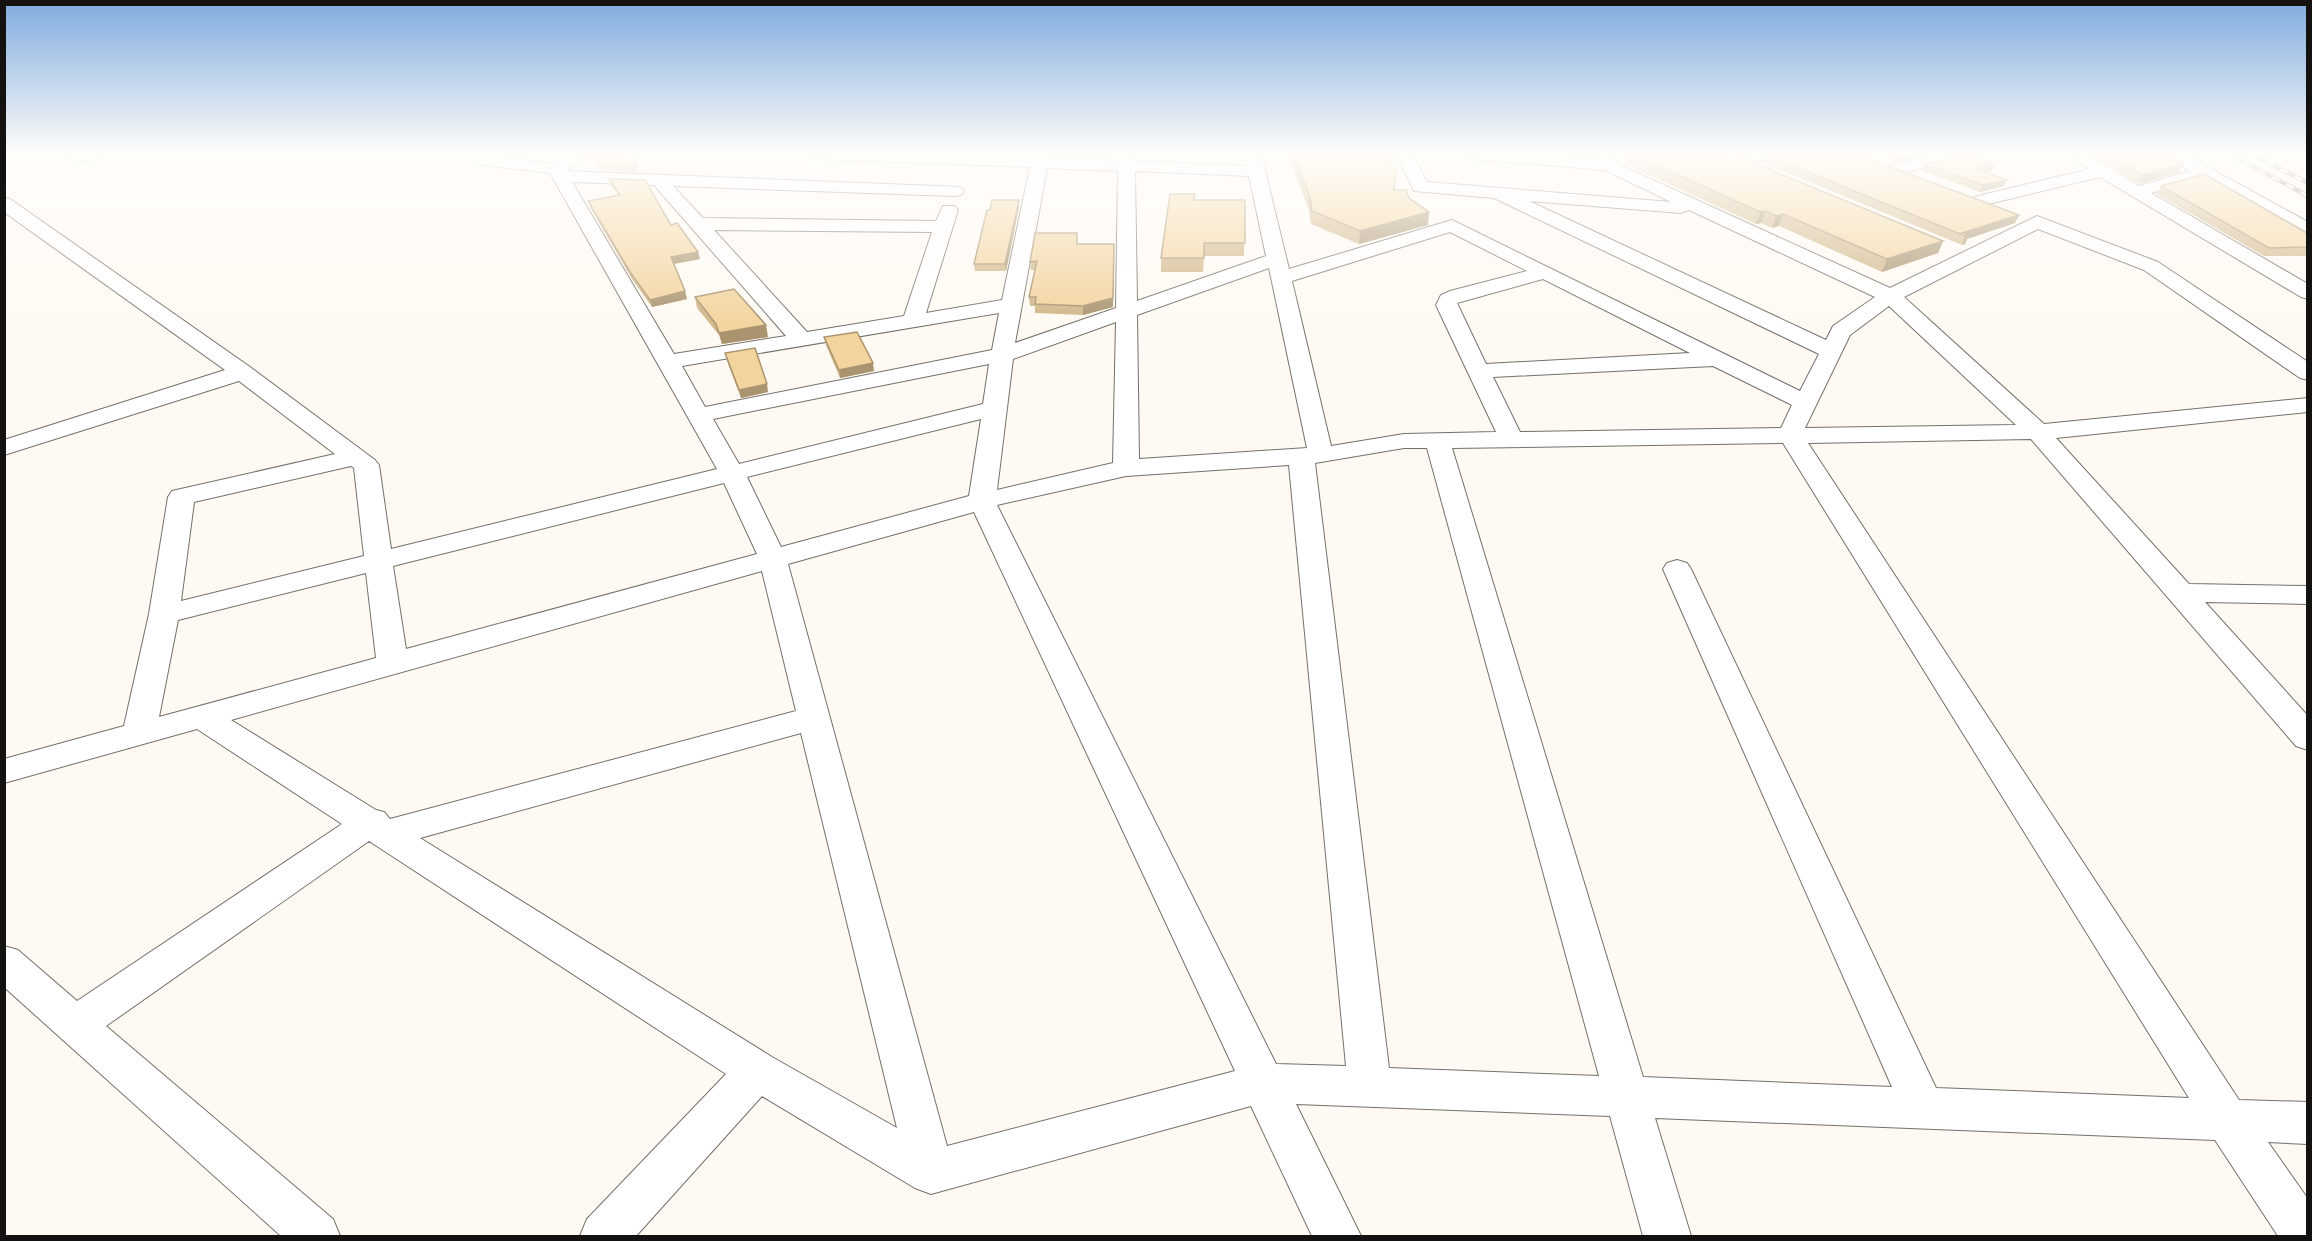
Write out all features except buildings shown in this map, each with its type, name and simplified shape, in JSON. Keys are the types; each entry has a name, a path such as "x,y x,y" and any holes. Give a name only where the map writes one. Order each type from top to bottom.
{"street":[{"path":"17,212 242,372 366,465 392,663"},
{"path":"581,212 732,473 773,559 931,1172"},
{"path":"687,212 801,340"},
{"path":"913,321 948,212"},
{"path":"1030,212 1002,354 982,501 1337,1236"},
{"path":"1126,468 1127,212"},
{"path":"1266,212 1279,268 1311,455 1370,1087"},
{"path":"1535,212 1831,351"},
{"path":"1705,212 1890,296 2038,432 2307,738"},
{"path":"2008,212 2151,266 2307,373"},
{"path":"2171,212 2307,293"},
{"path":"2275,212 2307,230"},
{"path":"699,415 1002,354 1126,312 1279,268 1442,213 1545,273 1806,403"},
{"path":"1790,434 1841,331 1890,296 1968,257 2021,217"},
{"path":"698,224 943,227"},
{"path":"1946,248 1968,257"},
{"path":"1512,440 1446,305 1448,299 1545,273"},
{"path":"668,362 1012,305"},
{"path":"1479,371 1716,358"},
{"path":"4,448 242,372"},
{"path":"4,771 982,501 1126,468 1311,455 1404,441 2038,432 2307,405"},
{"path":"164,614 995,408"},
{"path":"1790,434 2227,1120 2306,1236"},
{"path":"1437,441 1667,1236"},
{"path":"139,734 164,614 182,497 355,457"},
{"path":"1677,569 1923,1108"},
{"path":"2180,593 2307,595"},
{"path":"201,716 757,1071 931,1172 1263,1083 2307,1124"},
{"path":"76,1024 379,828 814,718"},
{"path":"4,962 316,1236"},
{"path":"604,1236 757,1071"}]}
